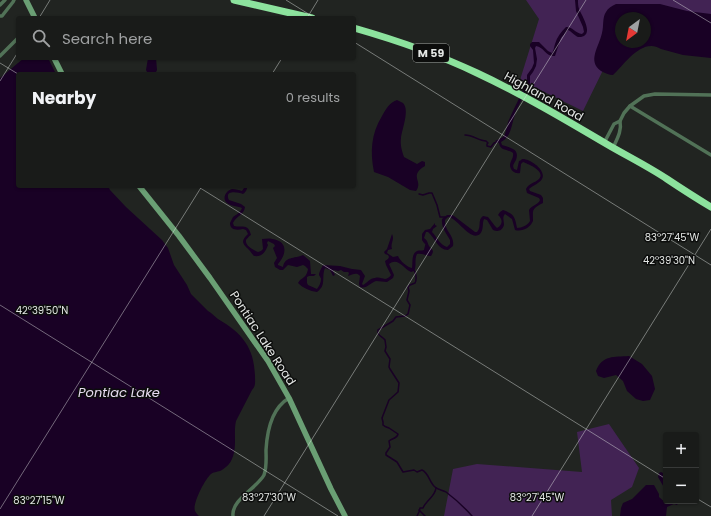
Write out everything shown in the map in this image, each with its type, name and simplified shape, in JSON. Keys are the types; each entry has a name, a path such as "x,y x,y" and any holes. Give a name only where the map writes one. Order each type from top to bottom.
{"highway":[{"path":"234,0 303,16"},
{"name":"Highland Road","path":"356,29 431,53 478,73 542,106 667,179 711,207"}],"street":[{"path":"0,5 5,0"},
{"path":"0,16 2,16 14,0"},
{"path":"26,0 34,16"},
{"path":"0,56 16,40"},
{"path":"55,60 61,72"},
{"path":"613,148 621,127 620,121 624,113 630,106 644,96 655,94 711,95"},
{"path":"630,106 711,154"},
{"path":"604,143 614,124 620,121"},
{"name":"Pontiac Lake Road","path":"141,188 220,291 268,361 289,398 328,483 345,516"},
{"path":"233,516 232,513 235,506 264,476 266,467 267,436 270,426 282,403 289,398"}],"shaded area":[{"path":"526,0 711,0 711,22 651,15 651,12 615,12 615,36 605,66 583,111 520,80 539,19"},
{"path":"609,424 639,468 632,487 611,500 612,516 444,516 453,469 477,464 582,472 577,432"}],"water":[{"path":"575,0 578,0 579,9 587,27 586,34 578,37 568,30 561,38 555,56 549,55 541,48 536,46 536,66 530,76 530,83 515,113 511,130 505,140 501,142 502,145 514,149 517,153 516,160 513,165 514,169 517,170 519,161 525,159 529,160 540,168 542,172 543,176 541,181 529,189 530,191 541,195 543,198 543,203 535,208 533,221 528,227 523,230 515,230 512,219 505,214 503,218 504,225 501,230 493,230 487,220 484,219 481,232 476,236 468,232 452,218 448,217 445,220 445,224 452,239 453,246 448,250 442,248 428,232 426,232 424,238 433,252 431,256 417,254 414,271 411,272 398,262 392,262 389,264 394,275 393,278 387,282 376,281 367,287 360,287 360,276 358,274 348,276 348,272 334,270 335,275 333,276 330,270 325,268 322,287 317,292 307,289 298,283 306,276 308,269 305,266 303,265 297,267 288,265 283,270 280,270 275,267 274,263 277,258 273,248 275,246 274,244 268,241 268,245 263,254 254,256 243,243 248,234 246,230 233,229 230,226 233,217 242,208 227,203 225,196 227,192 232,189 242,191 244,188 247,188 243,194 232,192 228,195 229,200 245,207 243,212 234,221 234,226 246,227 250,231 251,235 246,242 250,248 258,252 263,249 262,239 271,239 281,242 284,252 278,265 283,267 284,263 288,259 303,255 310,261 311,274 316,274 314,276 307,277 307,283 308,285 317,289 321,282 319,274 323,265 340,266 361,270 365,276 363,285 373,278 387,279 391,275 385,261 389,257 384,252 387,249 392,234 392,249 388,250 387,253 393,257 398,256 404,264 412,268 415,252 424,250 425,244 422,240 422,234 425,230 430,229 435,223 437,226 432,232 440,243 447,247 450,244 450,240 442,225 442,219 447,215 454,216 475,232 477,232 479,228 480,219 483,216 488,217 497,228 499,227 502,222 498,215 503,210 513,216 516,221 517,228 526,225 530,221 529,210 540,200 539,198 527,193 526,189 529,185 539,179 541,176 540,173 536,168 523,162 521,164 520,173 514,172 510,166 513,153 503,149 499,143 495,141 503,137 505,134 508,122 527,82 527,75 534,63 533,50 530,44 532,42 539,42 552,53 558,37 566,27 582,34 584,32 583,27 576,11"},
{"path":"616,4 660,4 687,11 711,14 711,58 683,55 651,46 651,12 615,12 615,48 643,48 634,53 613,75 601,71 597,67 594,58 602,33 605,14 610,7"},
{"name":"Pontiac Lake","path":"22,60 49,60 55,72 16,72 16,188 109,188 126,207 162,240 168,248 174,265 191,294 208,311 234,330 249,349 254,366 255,385 236,421 235,446 231,461 220,471 211,474 195,503 195,511 199,516 0,516 0,78"},
{"path":"148,60 156,60 156,72 147,72"},
{"path":"397,100 403,103 406,110 401,141 401,148 404,157 417,164 422,161 425,162 425,166 420,170 417,176 418,187 416,191 410,190 388,177 374,172 372,143 378,123 386,109"},
{"path":"629,356 642,364 652,376 655,389 650,400 643,401 636,399 627,391 623,381 616,375 604,378 598,376 596,371 605,359"},
{"path":"659,473 663,473 663,486 658,477"},
{"path":"646,485 654,485 659,497 663,500 663,504 674,504 667,507 666,516 620,516 623,503 632,499"}],"waterway":[{"path":"465,135 486,141 488,143 487,146 491,147 497,142"},
{"path":"419,194 423,195 432,193 440,217 445,217"},
{"path":"414,270 416,281 408,287 409,291 407,300 410,305 408,314 405,316 396,317 393,321 378,330 379,335 385,340 385,351 390,359 389,367 399,383 398,392 389,400 382,418 383,425 398,434 397,437 389,441 390,447 386,455 397,462 403,472 414,470 417,472 422,470 424,471 435,487 449,494 472,516"},
{"path":"417,516 420,508 423,508 434,494 436,488"},
{"path":"419,510 425,516"}]}
